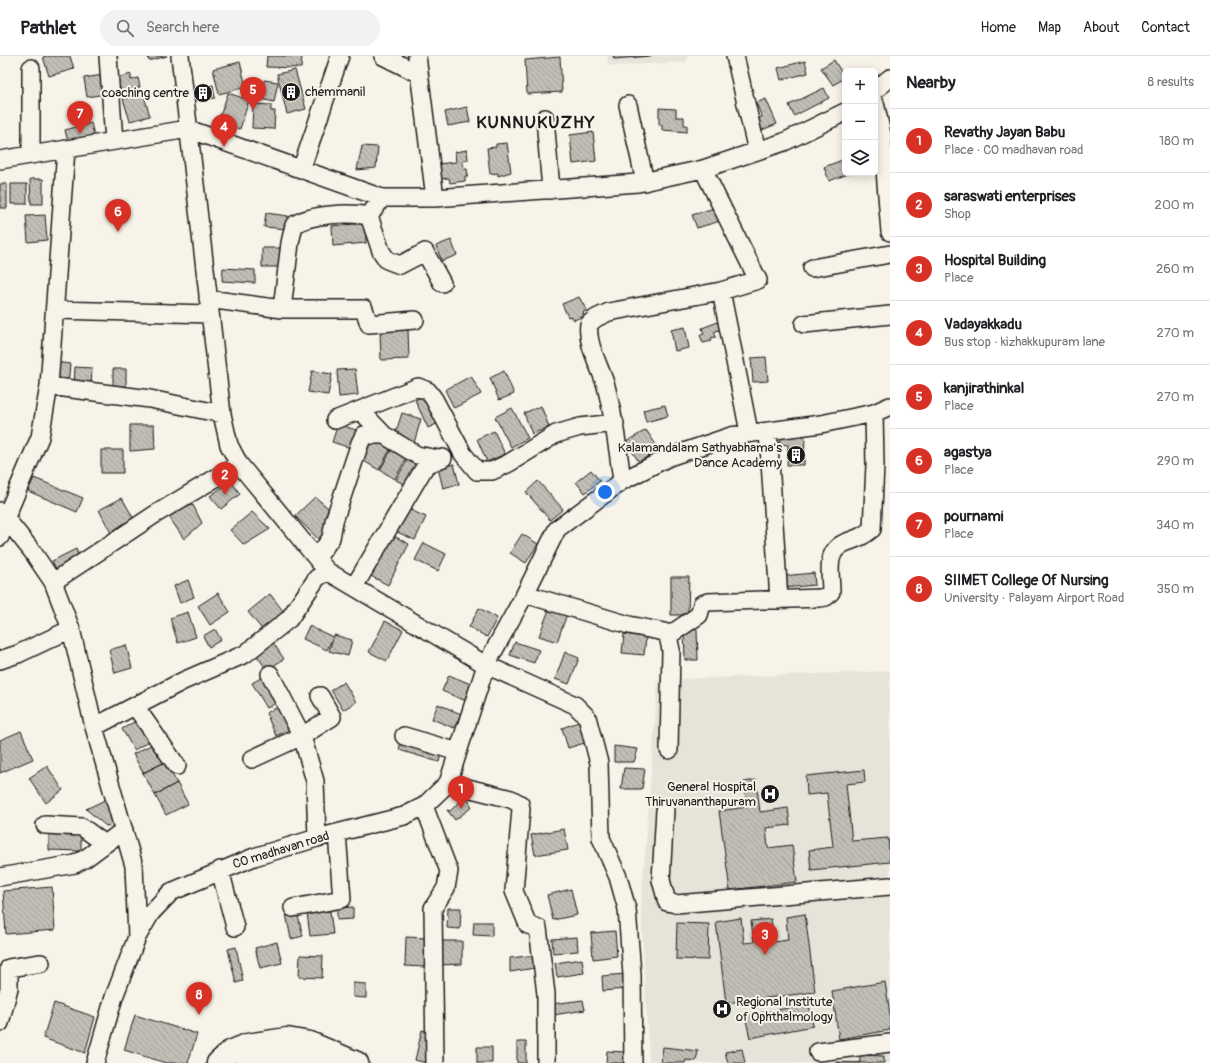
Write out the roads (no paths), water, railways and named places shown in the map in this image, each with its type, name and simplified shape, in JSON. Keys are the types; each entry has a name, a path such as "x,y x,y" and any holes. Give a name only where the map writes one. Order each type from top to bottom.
{"main road":[{"path":"218,1063 230,1052 247,1045 287,1039 310,1043 357,1063"},
{"path":"246,1063 283,1055 325,1063"}],"street":[{"path":"108,56 114,142"},
{"path":"180,56 222,414 229,445 239,464 322,564 354,587 486,665 576,704 587,718 599,763 601,838 618,877 627,909 632,982 633,1063"},
{"path":"301,170 340,56"},
{"path":"383,56 419,74"},
{"path":"417,56 435,198"},
{"path":"735,56 757,151"},
{"path":"31,68 31,155"},
{"path":"878,88 890,78"},
{"path":"875,104 882,134 890,232"},
{"path":"628,105 645,182"},
{"path":"0,160 188,129 382,198 435,198 645,182 703,169 784,142 842,113"},
{"path":"545,118 550,190"},
{"path":"0,536 3,514 40,437 49,386 66,149"},
{"path":"622,481 615,423 606,386 587,335 589,324 596,318 609,312 721,291 758,280 703,169"},
{"path":"368,216 382,198"},
{"path":"282,309 294,225 301,220 311,218 360,214 368,216"},
{"path":"368,216 374,234 387,260 400,265 425,252 442,283"},
{"path":"812,268 890,254"},
{"path":"721,291 749,432"},
{"path":"55,310 209,306 282,309 364,309 369,324 415,320"},
{"path":"804,324 890,315"},
{"path":"49,386 150,399 222,414"},
{"path":"335,420 418,387 428,390 463,454 477,470 492,470 509,463 556,434 580,427 615,423"},
{"path":"546,1063 546,994 538,928 528,925 514,891 521,809 520,804 511,798 448,784 486,665 525,594 557,529 622,481 670,457 731,436 749,432 821,424 874,413 890,406"},
{"path":"360,410 384,435 417,455 439,459"},
{"path":"668,636 699,615 702,604 708,602 779,600 826,596 831,592 829,570 830,558 839,545 862,537 872,529 875,465 874,413"},
{"path":"768,431 779,600"},
{"path":"94,727 183,681 245,654 289,619 317,578 331,538 334,521 364,435 384,435"},
{"path":"354,587 426,465 439,459 463,454"},
{"path":"53,582 154,515 239,464"},
{"path":"3,514 32,551 53,582 71,629 94,727 134,866 137,937"},
{"path":"525,594 629,624 664,632 668,636 671,650 669,750"},
{"path":"0,660 18,654 71,629"},
{"path":"270,674 302,736 315,781 317,838"},
{"path":"252,759 302,736 332,717 320,696"},
{"path":"135,706 177,766"},
{"path":"404,736 458,752"},
{"name":"CO madhavan road","path":"95,1063 114,997 137,937 151,913 171,892 220,870 254,857 317,838 404,816 424,806 448,784"},
{"path":"424,806 449,872 446,888 433,908 435,1063"},
{"path":"665,810 661,880 667,902 676,904 890,886"},
{"path":"45,825 82,827 105,844"},
{"path":"0,877 75,864 86,858 124,830"},
{"path":"293,908 342,900 337,833"},
{"path":"220,870 235,927"},
{"path":"0,1023 9,988 9,968 41,963"},
{"path":"818,1052 890,1043"}],"place":[{"name":"chemmanil","path":"291,92"},
{"name":"coaching centre","path":"203,93"},
{"name":"kanjirathinkal","path":"253,110"},
{"name":"pournami","path":"80,134"},
{"name":"Vadayakkadu","path":"224,147"},
{"name":"agastya","path":"118,232"},
{"name":"Kalamandalam Sathyabhama's Dance Academy","path":"796,455"},
{"name":"saraswati enterprises","path":"225,495"},
{"name":"General Hospital Thiruvananthapuram","path":"770,794"},
{"name":"Revathy Jayan Babu","path":"461,809"},
{"name":"Hospital Building","path":"765,955"},
{"name":"Regional Institute of Ophthalmology","path":"722,1009"},
{"name":"SIIMET College Of Nursing","path":"199,1015"}],"district":[{"name":"KUNNUKUZHY","path":"536,122"}]}
